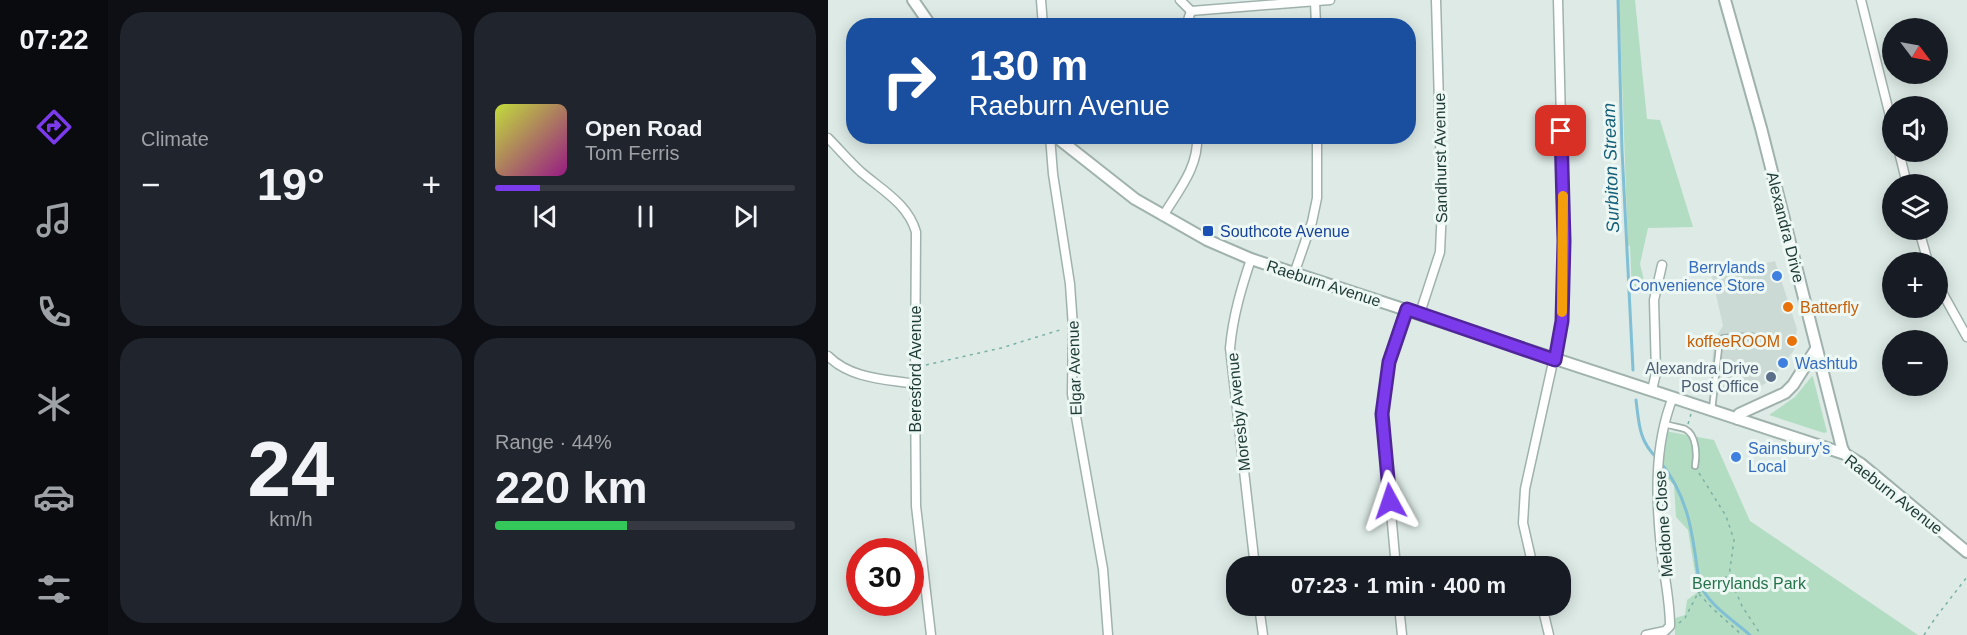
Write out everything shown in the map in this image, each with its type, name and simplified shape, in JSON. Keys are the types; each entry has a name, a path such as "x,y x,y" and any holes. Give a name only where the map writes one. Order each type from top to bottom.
{"street":[{"path":"914,0 926,18"},
{"path":"1041,0 1042,18"},
{"path":"1180,0 1191,11 1330,0"},
{"name":"Sandhurst Avenue","path":"1420,313 1440,252 1442,207 1436,0"},
{"path":"1530,556 1523,523 1525,489 1562,321 1564,241 1558,0"},
{"name":"Alexandra Drive","path":"1725,0 1767,150 1816,349 1845,454"},
{"path":"1860,0 1885,96"},
{"path":"1316,1 1316,18"},
{"path":"1189,18 1191,11"},
{"name":"Beresford Avenue","path":"828,138 859,170 906,210 913,219 916,232 916,506 931,635"},
{"name":"Elgar Avenue","path":"1051,144 1070,284 1073,327 1072,394 1103,569 1108,635"},
{"name":"Raeburn Avenue","path":"1065,144 1135,199 1207,240 1251,259 1845,454 1861,464 1967,552"},
{"path":"1163,216 1193,167 1197,144"},
{"path":"1294,274 1312,222 1317,198 1317,144"},
{"name":"Moresby Avenue","path":"1251,259 1234,312 1230,348 1254,556"},
{"path":"1653,390 1656,373 1654,300 1662,265"},
{"path":"1948,303 1967,337"},
{"path":"1395,556 1382,414 1389,362 1407,309"},
{"path":"1738,419 1739,414 1785,393 1793,385 1816,349"},
{"path":"828,356 844,369 862,375 915,384"},
{"name":"Meldone Close","path":"1670,626 1662,556 1658,454 1673,397"},
{"path":"1260,616 1263,635"},
{"path":"1400,616 1402,635"},
{"path":"1544,616 1549,635"},
{"path":"1646,635 1665,632 1670,626"}],"lane":[{"path":"1658,282 1676,287"},
{"path":"1712,410 1719,346 1723,338 1751,336"},
{"path":"1665,424 1687,430 1692,435 1697,456 1695,466"}],"path":[{"path":"915,364 932,365 1073,327"},
{"path":"1687,430 1694,405"},
{"path":"1695,466 1726,516 1734,540 1729,576 1742,606 1761,635"},
{"path":"1670,626 1677,625 1685,618 1698,593 1729,576"},
{"path":"1924,635 1967,577"},
{"path":"1698,593 1742,635"}],"shaded area":[{"path":"1775,261 1797,329 1794,350 1770,381 1755,389 1710,389 1714,340 1723,326 1712,276"}],"green space":[{"path":"1619,0 1635,0 1647,119 1660,120 1693,227 1648,228 1640,264 1645,285 1638,293 1632,293 1630,246 1628,245"},
{"path":"1812,376 1827,432 1824,433 1769,415 1795,397"},
{"name":"Berrylands Park","path":"1665,431 1714,440 1750,521 1918,635 1675,635 1675,618 1685,615 1687,600 1698,592 1688,530 1676,517 1674,485 1660,471"}],"waterway":[{"name":"Surbiton Stream","path":"1618,0 1622,150 1633,370"},
{"name":"Surbiton Stream","path":"1636,400 1643,439 1657,458"},
{"name":"Surbiton Stream","path":"1661,463 1678,491 1689,520 1699,582 1703,590 1721,611 1750,635"}],"slow traffic":[{"path":"1562,312 1563,196"}],"place":[{"name":"Southcote Avenue","path":"1208,231"},
{"name":"Berrylands Convenience Store","path":"1777,276"},
{"name":"Batterfly","path":"1788,307"},
{"name":"koffeeROOM","path":"1792,341"},
{"name":"Washtub","path":"1783,363"},
{"name":"Alexandra Drive Post Office","path":"1771,377"},
{"name":"Sainsbury's Local","path":"1736,457"}],"route":[{"path":"1390,501 1382,414 1389,362 1407,309 1555,360 1562,321 1564,241 1561,131"}]}
